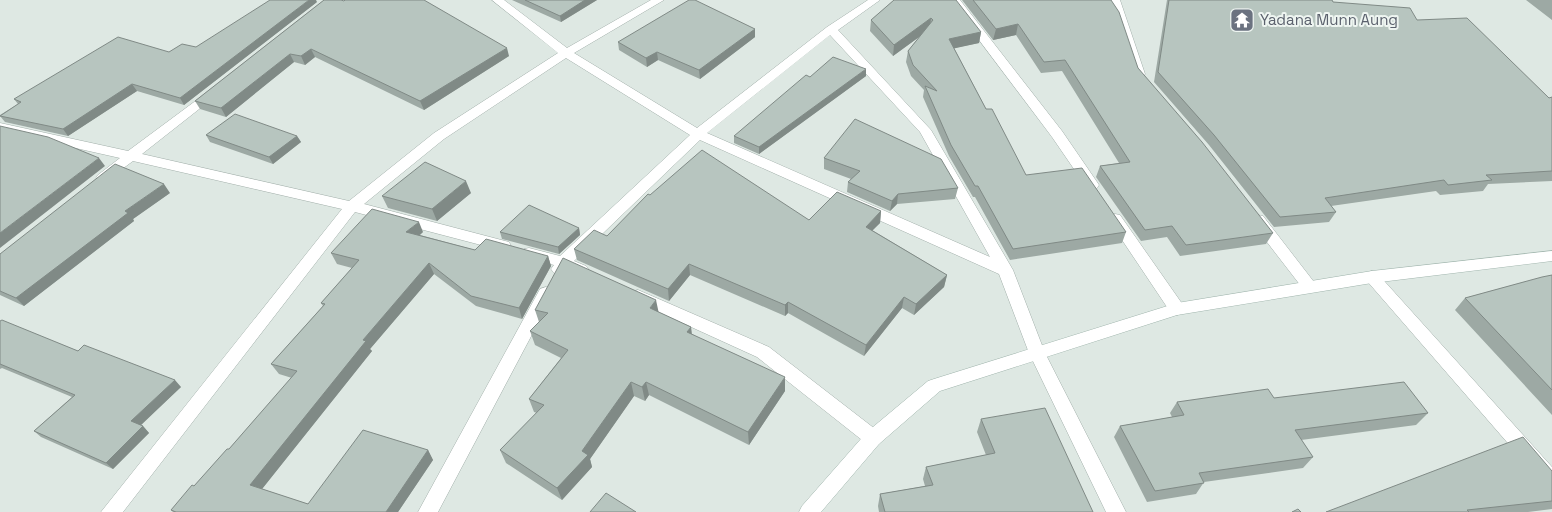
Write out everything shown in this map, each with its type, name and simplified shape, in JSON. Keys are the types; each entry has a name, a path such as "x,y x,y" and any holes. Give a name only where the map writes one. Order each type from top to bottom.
{"street":[{"path":"497,0 566,53 698,134 1005,270"},
{"path":"111,512 352,206 438,136 566,53 659,0"},
{"path":"428,512 563,262 698,134 831,29 875,0"},
{"path":"954,0 1058,134 1177,309"},
{"path":"1115,0 1141,78 1147,85"},
{"path":"831,29 925,130 1005,270 1037,352 1116,512"},
{"path":"93,186 223,84"},
{"path":"0,126 352,206 563,262 599,278"},
{"path":"1250,210 1309,286"},
{"path":"809,512 873,438 934,386 1177,309 1372,277 1552,256"},
{"path":"1372,277 1552,480"},
{"path":"626,290 763,352 873,438"}],"building":[{"path":"270,0 309,0 180,98 132,84 63,129 0,116 21,102 14,99 118,37 169,52 182,44 196,47"},
{"path":"324,0 424,0 507,48 420,101 311,49 301,56 290,54 221,108 195,101"},
{"path":"525,0 585,0 560,16"},
{"path":"689,0 695,0 755,29 699,70 657,52 646,58 618,42"},
{"path":"894,0 956,0 981,32 949,39 986,109 992,109 1026,175 1082,168 1126,232 1013,249 978,186 975,186 951,145 925,86 937,91 913,65 908,51 933,20 931,18 894,45 871,20"},
{"path":"973,0 1111,0 1119,12 1138,68 1202,142 1273,233 1186,245 1172,226 1145,230 1100,166 1130,162 1065,60 1044,62 1018,24 996,29"},
{"path":"1169,0 1332,0 1333,2 1410,8 1417,20 1467,18 1549,98 1552,97 1552,171 1486,175 1492,180 1448,185 1444,180 1325,198 1336,212 1280,217 1214,135 1158,72"},
{"path":"833,57 866,69 759,147 734,136 806,75 810,77"},
{"path":"235,114 297,136 269,157 206,135"},
{"path":"855,119 941,159 958,188 898,194 892,201 848,182 860,171 824,158"},
{"path":"0,126 48,137 99,158 0,233"},
{"path":"702,150 809,220 837,192 881,211 866,227 947,275 916,304 904,297 866,345 788,302 785,305 689,264 668,289 574,249 594,230 607,236 648,194 650,195"},
{"path":"425,162 466,181 432,209 382,196"},
{"path":"115,164 164,184 125,211 128,213 16,298 0,291 0,254"},
{"path":"529,205 579,228 558,247 500,232"},
{"path":"372,209 419,222 406,232 475,250 486,239 548,256 519,308 471,296 429,263 363,340 366,341 250,485 308,504 363,430 428,450 386,512 176,512 171,510 192,485 194,486 229,449 297,371 271,364 325,304 321,303 359,260 331,253"},
{"path":"563,258 656,300 650,308 691,327 687,332 785,377 748,432 646,382 642,387 631,382 582,451 588,455 557,488 500,450 544,405 529,399 568,350 530,331 548,313 535,310"},
{"path":"1552,275 1552,390 1465,298"},
{"path":"2,320 78,351 84,345 175,380 131,421 143,426 106,463 34,431 75,395 0,364 0,321"},
{"path":"1404,382 1428,413 1295,430 1313,457 1199,473 1204,483 1155,491 1120,426 1184,415 1177,402 1268,389 1274,398"},
{"path":"1045,408 1093,512 885,512 880,494 933,485 926,467 995,453 981,419"},
{"path":"1523,437 1552,471 1552,501 1467,510 1469,512 1326,512"},
{"path":"606,493 636,512 590,512"}],"place":[{"name":"Yadana Munn Aung","path":"1242,20"}]}
